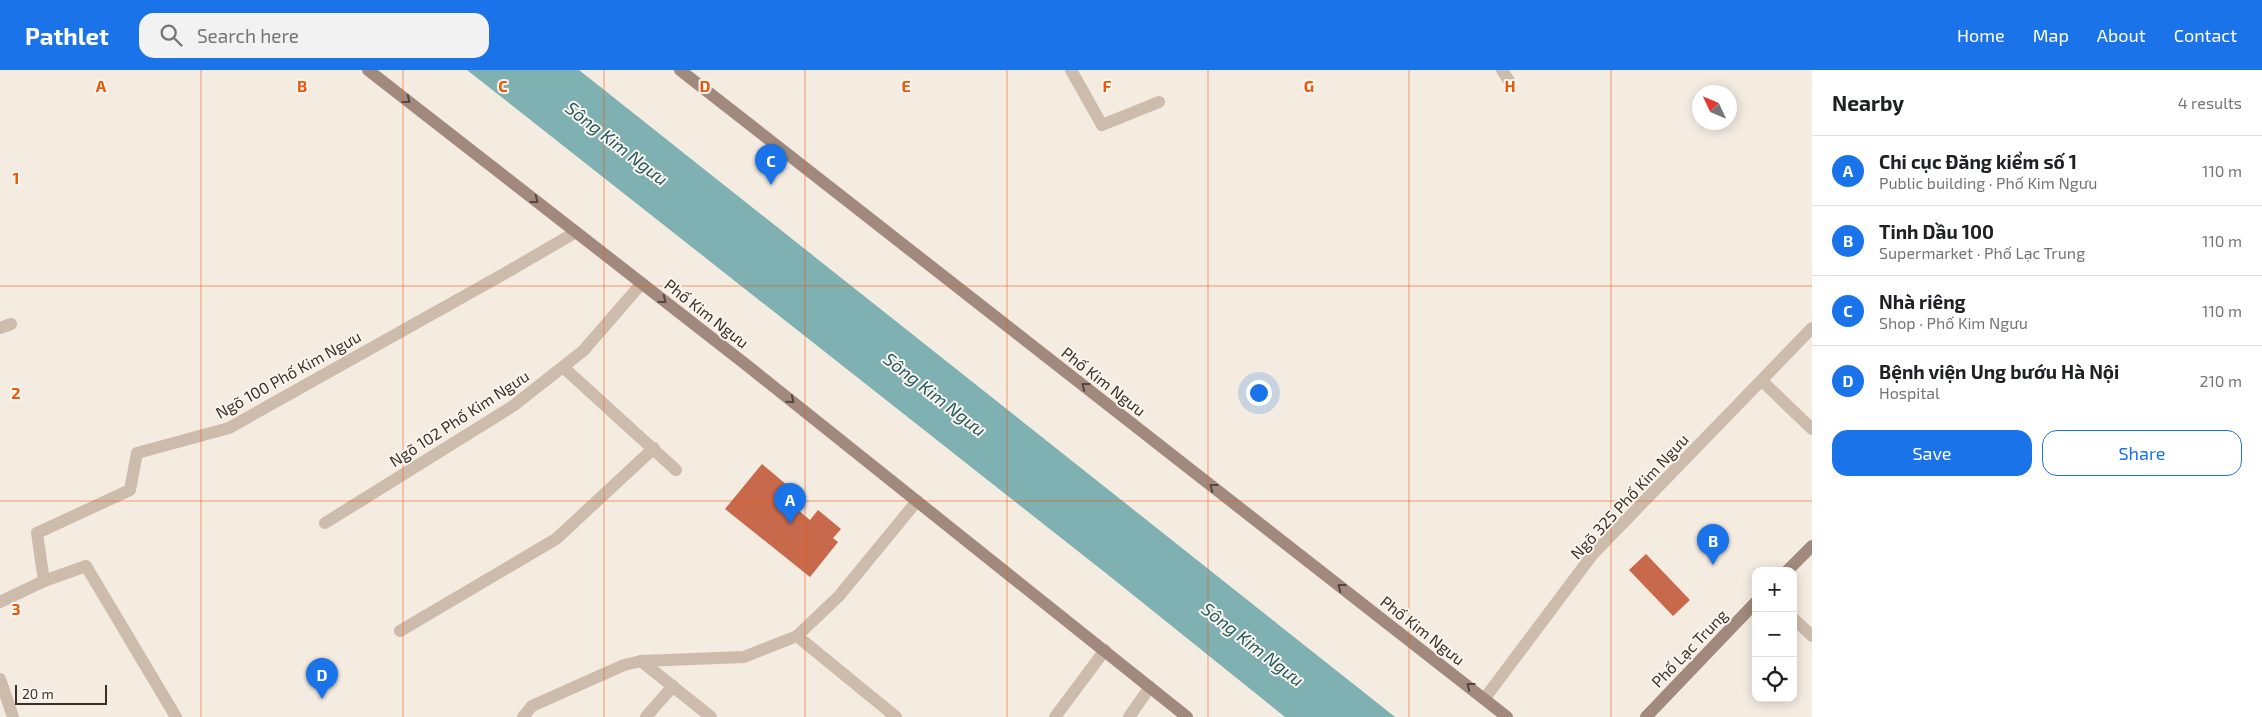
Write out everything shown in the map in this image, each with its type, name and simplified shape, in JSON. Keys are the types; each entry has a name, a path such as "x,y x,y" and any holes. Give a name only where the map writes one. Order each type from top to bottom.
{"main road":[{"name":"Phố Kim Ngưu","path":"368,70 642,283 1187,717"},
{"name":"Phố Kim Ngưu","path":"680,70 965,291 1261,526 1485,698 1507,717"},
{"path":"1791,567 1812,546"},
{"name":"Phố Lạc Trung","path":"1646,717 1752,606"}],"street":[{"path":"1071,70 1102,124 1159,102"},
{"path":"1502,70 1509,81"},
{"name":"Ngõ 100 Phố Kim Ngưu","path":"44,582 37,533 130,490 137,453 229,428 502,276 576,232"},
{"name":"Ngõ 102 Phố Kim Ngưu","path":"325,523 513,406 583,351 642,283"},
{"name":"Ngõ 325 Phố Kim Ngưu","path":"1485,698 1593,554 1812,328"},
{"path":"563,367 676,470"},
{"path":"1762,381 1812,429"},
{"path":"400,631 556,540 654,448"},
{"path":"523,717 532,706 624,665 641,661 744,657 797,636 839,596 917,501"},
{"path":"0,602 86,566 176,717"},
{"path":"1797,622 1812,636"},
{"path":"797,636 891,716"},
{"path":"1055,717 1105,650"},
{"path":"641,661 712,717"},
{"path":"0,679 12,717"},
{"path":"646,717 673,686"},
{"path":"1129,717 1150,687"}],"water":[{"name":"Sông Kim Ngưu","path":"467,70 579,70 1395,717 1285,717 1112,578"}],"building":[{"path":"762,464 806,501 798,510 810,520 818,510 841,529 833,538 838,542 810,577 725,509"},
{"path":"1646,554 1690,600 1673,616 1629,570"}],"place":[{"name":"Nhà riêng","path":"771,185"},
{"name":"Chi cục Đăng kiểm số 1","path":"790,524"},
{"name":"Tinh Dầu 100","path":"1713,565"},
{"name":"Bệnh viện Ung bướu Hà Nội","path":"322,699"}]}
